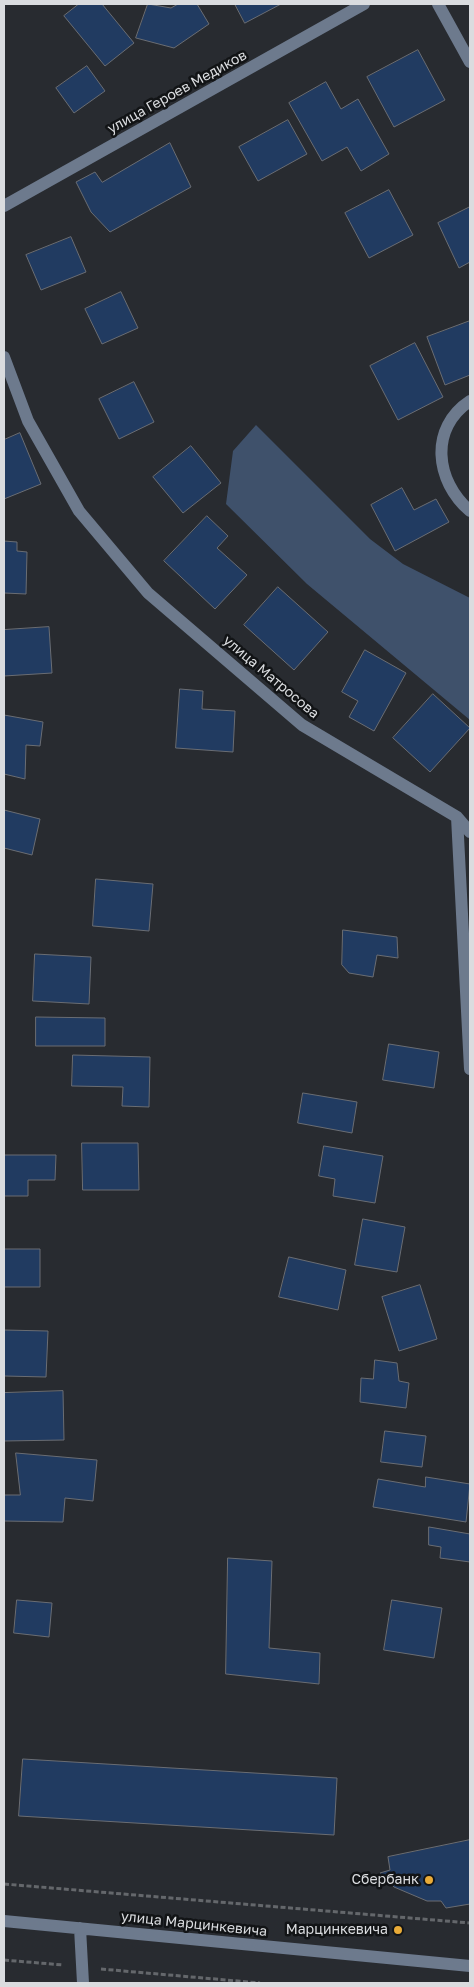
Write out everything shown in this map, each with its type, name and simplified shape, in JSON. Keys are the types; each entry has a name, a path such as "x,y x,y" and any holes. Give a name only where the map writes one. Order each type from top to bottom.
{"street":[{"name":"улица Героев Медиков","path":"4,206 364,4"},
{"path":"438,4 470,62"},
{"name":"улица Матросова","path":"4,357 28,421 79,511 148,593 302,725 458,817"},
{"path":"470,401 446,426 440,455 448,481 470,511"},
{"path":"458,817 470,832"},
{"path":"458,817 470,1069"},
{"name":"улица Марцинкевича","path":"4,1921 470,1966"},
{"path":"80,1928 83,1983"}],"path":[{"path":"4,1884 470,1923"},
{"path":"4,1960 260,1983"}],"shaded area":[{"path":"256,425 370,539 403,564 470,598 470,720 307,584 226,504 233,451"}],"building":[{"path":"79,4 102,4 134,43 105,66 64,16"},
{"path":"148,4 171,8 178,4 197,4 209,24 174,48 136,38"},
{"path":"235,4 281,4 245,23"},
{"path":"418,50 445,100 394,127 367,77"},
{"path":"87,66 105,91 74,113 56,88"},
{"path":"326,82 341,109 358,99 389,154 361,171 347,147 322,161 289,103"},
{"path":"288,120 307,154 258,181 239,147"},
{"path":"170,143 191,187 110,232 91,212 76,182 95,172 102,182"},
{"path":"389,190 413,235 369,258 345,213"},
{"path":"470,207 470,262 459,268 438,223"},
{"path":"71,237 86,272 41,290 26,255"},
{"path":"121,292 138,328 102,344 85,309"},
{"path":"470,321 470,375 445,385 427,337"},
{"path":"415,343 443,397 398,420 370,366"},
{"path":"134,382 154,422 119,439 99,399"},
{"path":"20,433 41,484 4,499 4,440"},
{"path":"191,446 221,483 183,513 153,477"},
{"path":"402,488 414,510 436,499 449,522 395,551 371,505"},
{"path":"207,516 228,536 217,548 247,575 215,609 164,561"},
{"path":"4,541 17,542 17,551 27,552 26,594 4,593"},
{"path":"278,587 328,632 294,670 244,625"},
{"path":"49,627 52,673 4,676 4,630"},
{"path":"365,650 406,673 374,731 349,717 358,701 342,692"},
{"path":"180,689 203,691 202,709 235,711 233,752 176,748"},
{"path":"433,694 470,728 430,772 393,738"},
{"path":"4,715 43,722 40,746 26,745 25,779 4,774"},
{"path":"4,810 40,819 32,855 4,848"},
{"path":"96,879 153,884 149,931 93,926"},
{"path":"343,930 397,937 398,958 377,955 373,977 349,973 342,965"},
{"path":"35,954 91,957 89,1004 33,1001"},
{"path":"36,1017 105,1018 105,1046 36,1046"},
{"path":"389,1044 439,1052 434,1088 383,1080"},
{"path":"73,1055 150,1057 149,1107 122,1106 123,1087 72,1086"},
{"path":"303,1093 357,1102 352,1133 298,1123"},
{"path":"82,1143 138,1143 139,1190 83,1190"},
{"path":"324,1146 383,1156 375,1203 333,1196 335,1179 319,1176"},
{"path":"4,1155 56,1155 55,1180 28,1180 28,1196 4,1196"},
{"path":"363,1219 405,1227 397,1272 355,1265"},
{"path":"4,1249 40,1249 40,1287 4,1287"},
{"path":"289,1257 346,1270 338,1310 279,1297"},
{"path":"420,1285 437,1339 399,1351 382,1297"},
{"path":"4,1330 48,1331 46,1377 4,1376"},
{"path":"375,1360 397,1363 399,1381 409,1383 406,1408 360,1402 361,1378 373,1379"},
{"path":"63,1391 64,1440 4,1441 4,1393"},
{"path":"385,1431 426,1436 422,1467 381,1462"},
{"path":"16,1453 97,1460 93,1501 65,1498 63,1522 4,1521 4,1495 20,1495"},
{"path":"426,1477 470,1484 466,1522 373,1507 378,1479 425,1487"},
{"path":"429,1527 470,1534 470,1562 440,1558 441,1547 429,1545"},
{"path":"228,1558 272,1561 269,1648 320,1653 319,1684 226,1674"},
{"path":"17,1600 52,1603 49,1637 14,1633"},
{"path":"392,1600 442,1608 434,1658 384,1650"},
{"path":"23,1759 337,1778 334,1835 19,1816"},
{"name":"Сбербанк","path":"470,1840 470,1904 446,1908 441,1901 427,1901 394,1887 380,1873 390,1870 388,1857"}],"place":[{"name":"Сбербанк","path":"429,1880"},
{"name":"Марцинкевича","path":"398,1930"}]}
